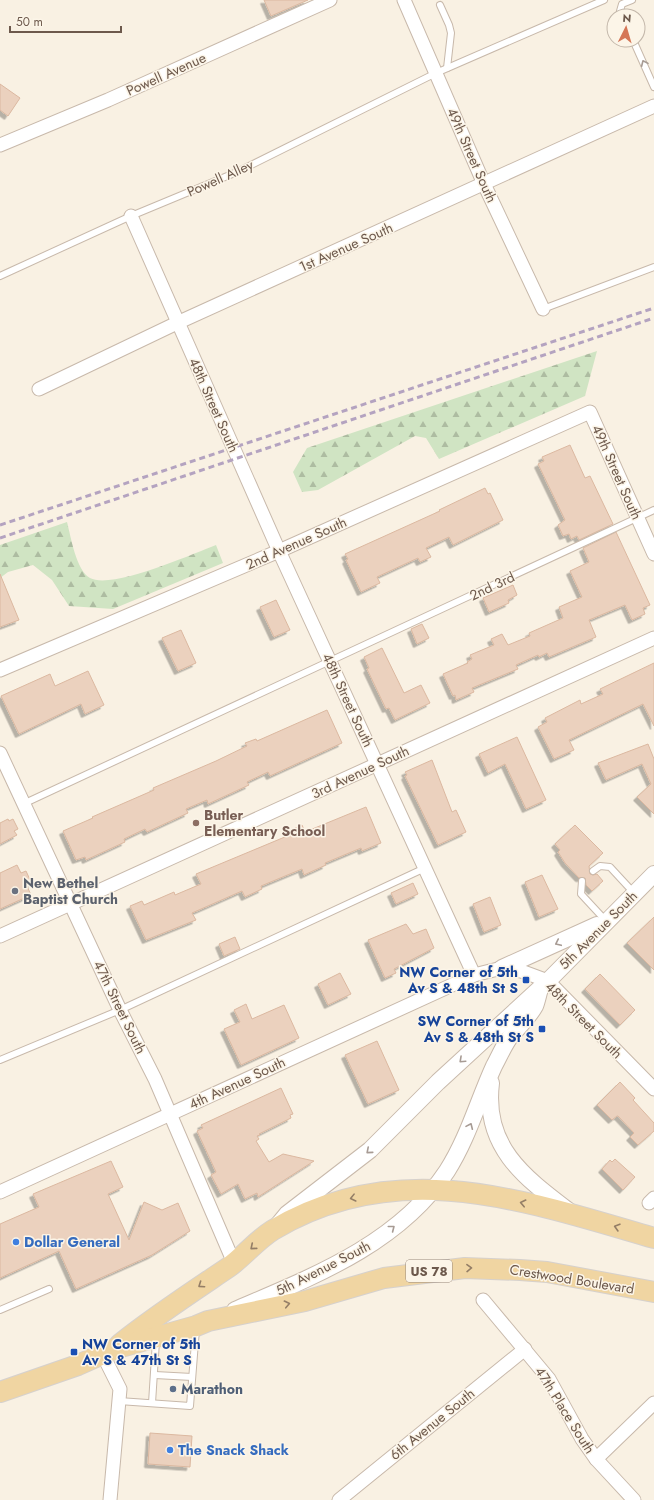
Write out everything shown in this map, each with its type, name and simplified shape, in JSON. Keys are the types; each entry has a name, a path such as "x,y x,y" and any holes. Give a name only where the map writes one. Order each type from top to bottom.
{"main road":[{"name":"US 78","path":"273,1231 322,1208 347,1199 400,1189 433,1189 494,1197 574,1216 654,1238"},
{"name":"5th Avenue South","path":"109,1352 147,1322 234,1263 273,1231"},
{"name":"Crestwood Boulevard","path":"202,1324 305,1301 384,1278 465,1268 547,1272 654,1292"},
{"name":"5th Avenue South","path":"0,1392 109,1352 202,1324"}],"street":[{"name":"Powell Avenue","path":"0,145 108,100 330,0"},
{"name":"49th Street South","path":"404,0 441,71 484,184 543,309"},
{"name":"1st Avenue South","path":"39,389 177,323 654,106"},
{"name":"48th Street South","path":"131,216 279,551 474,975 502,968 521,971 545,983 654,1089"},
{"name":"49th Street South","path":"590,412 654,554"},
{"name":"2nd Avenue South","path":"0,670 279,551 590,412"},
{"name":"3rd Avenue South","path":"0,936 654,638"},
{"name":"47th Street South","path":"0,753 70,905 155,1079 234,1263"},
{"name":"5th Avenue South","path":"273,1231 287,1214 370,1150 438,1082 545,983 654,874"},
{"path":"502,968 606,921"},
{"name":"4th Avenue South","path":"0,1192 474,975"},
{"name":"5th Avenue South","path":"202,1324 312,1276 361,1250 405,1218 433,1189 461,1146 495,1065 509,1039 534,1007 545,983"},
{"path":"495,1065 490,1087 490,1107 494,1128 502,1148 523,1174 574,1216"},
{"name":"47th Place South","path":"483,1300 549,1379 582,1439 596,1459 634,1500"},
{"name":"6th Avenue South","path":"339,1500 525,1349"},
{"path":"109,1352 120,1389 110,1500"},
{"path":"596,1459 654,1403"}],"lane":[{"name":"Powell Alley","path":"0,276 131,216 237,172 441,71 604,0"},
{"path":"622,8 622,4 632,0"},
{"path":"440,5 449,25 450,33 441,71"},
{"path":"637,48 654,87"},
{"path":"543,309 654,267"},
{"name":"2nd 3rd","path":"23,804 654,510"},
{"path":"593,871 600,866 610,867 634,893"},
{"path":"0,1060 120,1010 425,868"},
{"path":"582,881 581,894 606,921"},
{"path":"0,1310 49,1289"},
{"path":"119,1400 190,1406 192,1377 202,1324"},
{"path":"152,1403 155,1375 156,1337"},
{"path":"155,1375 192,1377"}],"green space":[{"path":"597,351 585,396 439,459 426,438 415,436 318,490 302,492 293,472 307,448"},
{"path":"67,522 78,561 85,574 90,578 101,580 116,579 133,575 171,563 216,545 223,563 113,609 69,606 52,580 33,565 8,572 0,578 0,545"}],"building":[{"path":"264,0 308,0 271,16"},
{"path":"0,84 20,98 8,116 0,110"},
{"path":"570,445 585,478 590,476 613,524 579,540 577,536 571,539 569,534 563,536 558,525 565,520 538,464 544,461 542,457"},
{"path":"485,488 488,494 490,493 503,520 453,545 449,537 426,548 431,557 420,562 418,558 377,577 380,583 361,592 346,560 348,559 345,554 440,511 439,510"},
{"path":"616,532 650,605 643,608 645,614 632,620 625,605 589,620 596,637 549,657 547,653 539,657 538,655 516,665 518,669 472,688 474,692 456,700 455,695 453,696 443,674 468,663 467,662 472,659 470,655 494,645 491,639 502,634 508,645 530,636 529,633 563,618 559,607 582,597 570,571 589,562 583,548"},
{"path":"0,574 19,620 0,627"},
{"path":"513,585 517,595 508,600 509,603 489,612 483,598"},
{"path":"276,600 290,630 274,637 260,607"},
{"path":"422,624 429,638 417,644 411,629"},
{"path":"181,630 196,663 178,671 162,638"},
{"path":"382,648 404,693 421,685 430,703 395,720 389,708 386,709 367,669 369,668 364,657"},
{"path":"654,663 654,726 643,704 569,740 574,750 554,759 538,727 547,722 545,718 580,700 581,704 603,694 600,689"},
{"path":"88,671 104,705 85,714 81,704 19,734 1,696 50,674 55,686"},
{"path":"327,710 342,743 270,776 268,772 247,782 249,785 208,804 207,800 186,809 188,813 147,832 145,829 124,839 125,842 86,860 85,857 76,860 63,831 154,790 153,788 247,746 245,743 256,739 257,741"},
{"path":"517,737 546,800 526,809 505,764 488,773 479,754"},
{"path":"648,744 654,759 654,814 637,797 651,784 642,764 606,780 598,763"},
{"path":"432,760 452,812 456,810 466,832 438,845 405,776 407,775 405,772"},
{"path":"366,807 381,843 362,851 361,848 325,863 326,865 304,875 302,869 261,886 262,889 245,897 242,891 192,913 196,920 146,940 130,906 142,901 144,905 174,892 175,895 201,884 196,874 292,834 291,830 302,825 305,832"},
{"path":"8,819 9,821 13,819 18,829 14,831 17,835 0,844 0,823"},
{"path":"575,825 603,853 589,866 590,874 597,874 603,881 592,891 586,885 585,878 579,878 565,863 558,852 560,850 555,844"},
{"name":"New Bethel Baptist Church","path":"17,865 21,873 26,871 32,884 27,886 31,895 0,909 0,873"},
{"path":"542,875 558,909 539,917 525,882"},
{"path":"413,883 418,894 396,904 391,893"},
{"path":"490,897 501,925 484,932 473,904"},
{"path":"654,917 654,970 627,943"},
{"path":"406,924 413,934 426,929 434,948 394,969 396,973 385,978 368,940"},
{"path":"235,937 240,949 224,956 219,944"},
{"path":"340,973 351,994 328,1005 318,984"},
{"path":"600,974 635,1010 620,1025 585,989"},
{"path":"246,1004 252,1019 284,1005 299,1038 241,1065 224,1029 240,1022 234,1010"},
{"path":"377,1041 399,1090 368,1104 345,1055"},
{"path":"620,1082 635,1098 633,1100 654,1123 654,1131 638,1145 630,1137 634,1133 618,1116 612,1120 597,1105"},
{"path":"281,1088 293,1114 290,1115 291,1118 259,1134 260,1135 257,1136 259,1139 256,1141 269,1162 283,1154 314,1161 258,1197 257,1193 245,1199 238,1184 221,1194 211,1175 216,1172 197,1131 203,1128 201,1125"},
{"path":"615,1159 635,1177 623,1190 602,1169 610,1160 612,1162"},
{"path":"111,1161 123,1187 108,1194 129,1240 144,1202 162,1210 178,1203 190,1231 152,1255 76,1289 59,1251 0,1278 0,1224 39,1207 33,1194"},
{"name":"The Snack Shack","path":"150,1433 192,1436 190,1467 148,1464"}],"railway":[{"path":"0,525 654,308"},
{"path":"0,538 654,318"}],"place":[{"name":"Butler Elementary School","path":"196,823"},
{"name":"New Bethel Baptist Church","path":"15,891"},
{"name":"NW Corner of 5th Av S & 48th St S","path":"526,980"},
{"name":"SW Corner of 5th Av S & 48th St S","path":"542,1029"},
{"name":"Dollar General","path":"16,1242"},
{"name":"NW Corner of 5th Av S & 47th St S","path":"74,1352"},
{"name":"Marathon","path":"173,1389"},
{"name":"The Snack Shack","path":"170,1450"}]}
